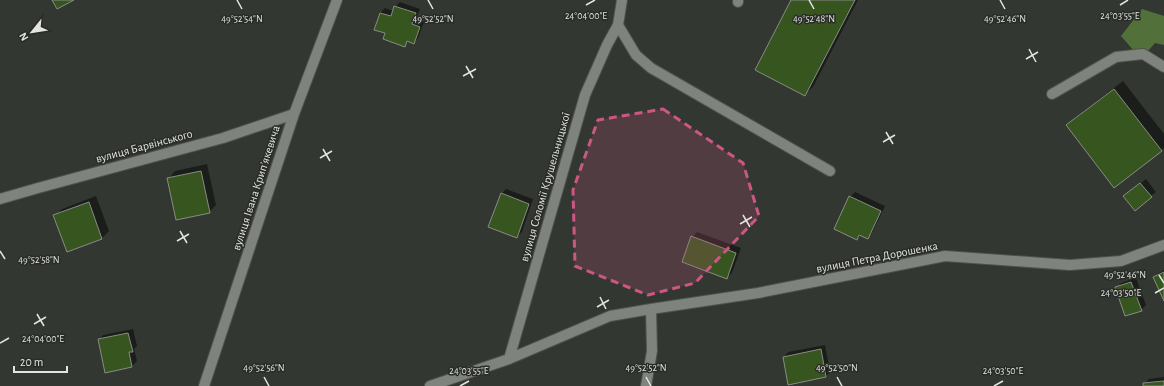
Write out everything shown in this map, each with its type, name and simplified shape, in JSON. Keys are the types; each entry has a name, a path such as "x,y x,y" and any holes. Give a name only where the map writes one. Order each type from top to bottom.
{"street":[{"name":"вулиця Івана Крипʼякевича","path":"204,386 294,114 337,0"},
{"name":"вулиця Соломії Крушельницької","path":"509,359 585,95 606,45 618,25 622,0"},
{"path":"618,25 636,55 651,68 830,171"},
{"path":"1052,94 1116,57 1143,54 1164,67"},
{"name":"вулиця Барвінського","path":"0,199 223,138 294,114"},
{"name":"вулиця Петра Дорошенка","path":"430,386 509,359 610,316 758,293 945,256 1070,265 1121,261 1160,247"},
{"path":"646,386 652,351 651,309"}],"highlighted area":[{"path":"663,109 743,163 759,216 695,283 648,295 575,266 573,190 598,120"}],"green space":[{"path":"1142,9 1164,16 1164,45 1155,43 1141,59 1121,36"}],"building":[{"path":"52,0 74,0 57,9"},
{"path":"791,0 855,0 805,96 755,70"},
{"path":"394,6 416,13 412,24 420,27 414,44 407,41 405,47 383,39 385,33 374,30 380,13 391,16"},
{"path":"1114,89 1162,151 1114,188 1066,125"},
{"path":"201,171 210,213 176,220 167,178"},
{"path":"1140,183 1152,197 1135,211 1123,196"},
{"path":"501,193 529,204 517,238 488,227"},
{"path":"849,196 881,211 868,239 859,235 857,240 834,229"},
{"path":"89,202 102,239 67,252 53,215"},
{"path":"691,236 736,253 727,279 682,262"},
{"path":"1164,272 1164,301 1153,277"},
{"path":"1131,282 1142,311 1125,316 1115,287"},
{"path":"128,333 133,352 129,352 132,367 105,373 98,339"},
{"path":"821,349 826,377 788,385 783,357"},
{"path":"1164,381 1164,386 1143,386 1143,383"}]}
